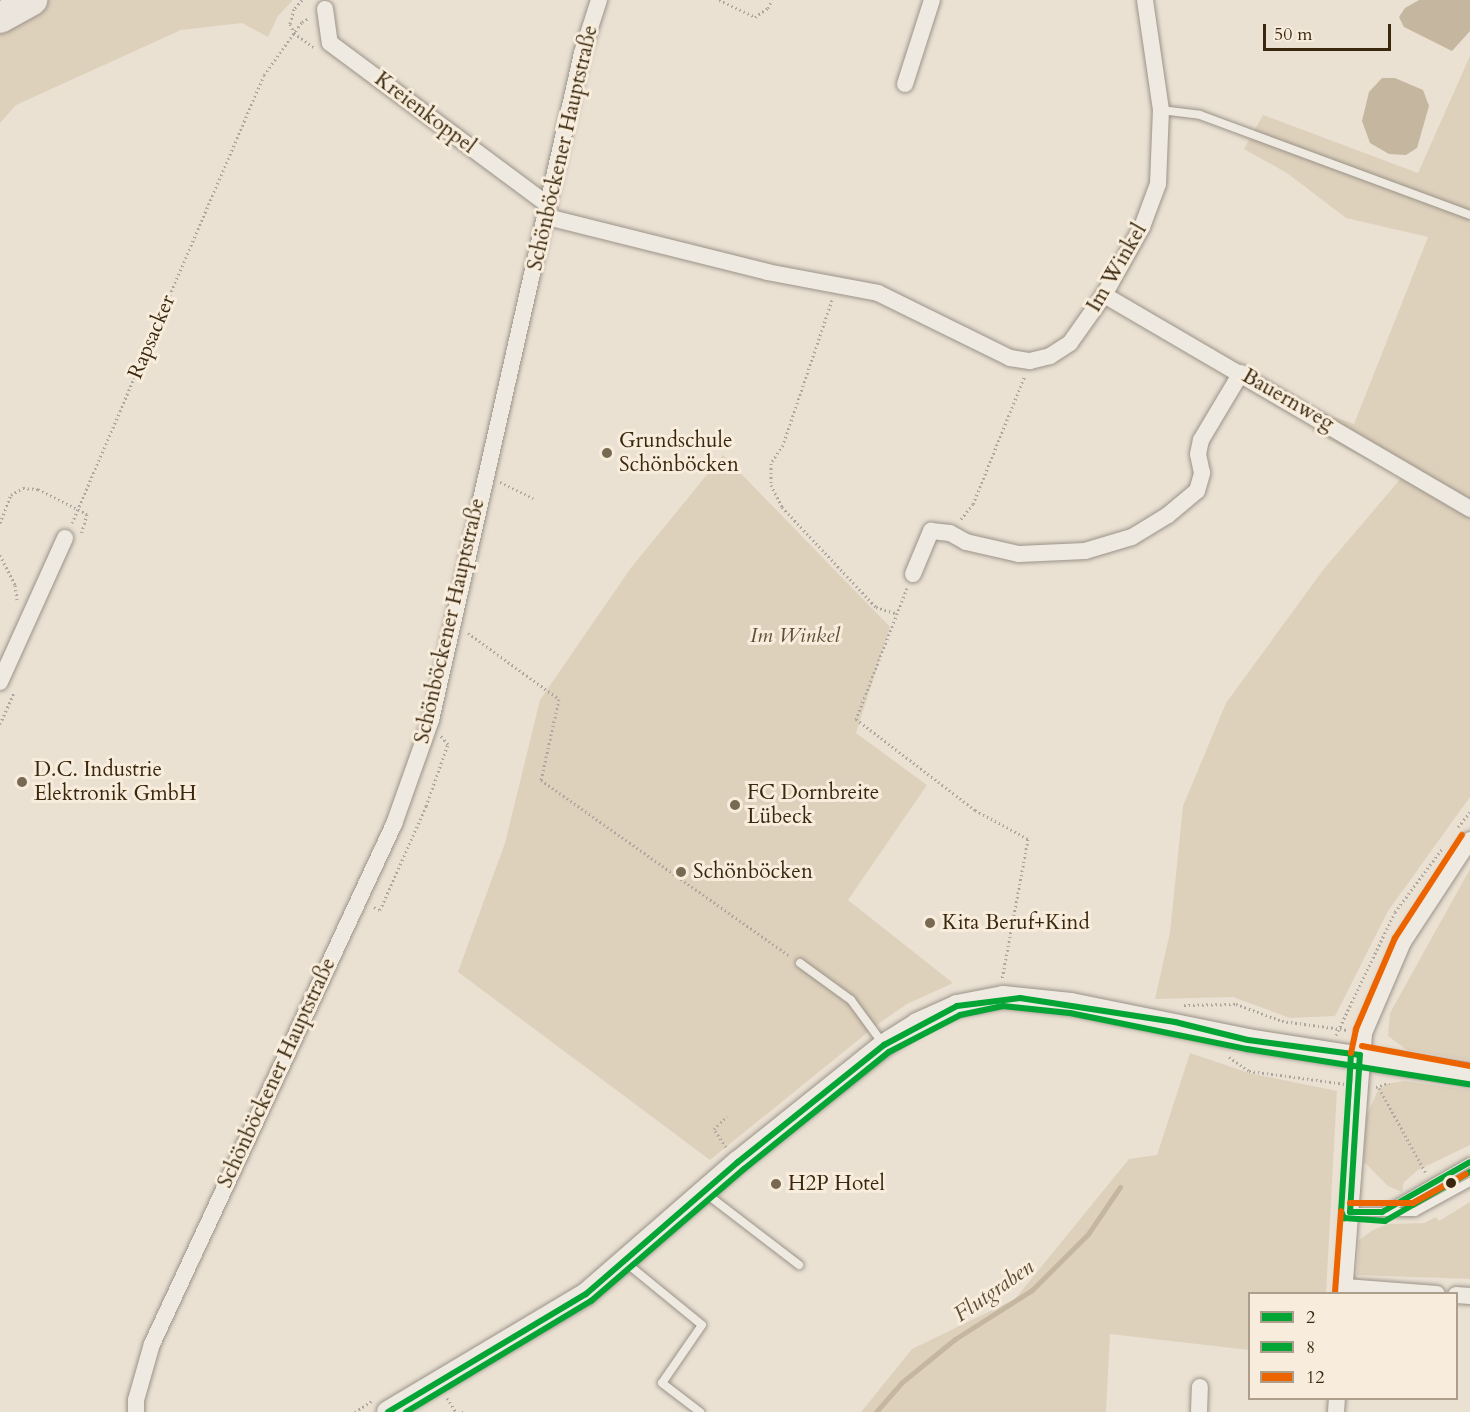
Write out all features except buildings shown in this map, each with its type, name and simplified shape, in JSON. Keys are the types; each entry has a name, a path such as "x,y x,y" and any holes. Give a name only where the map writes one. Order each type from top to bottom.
{"highway":[{"path":"0,18 32,0"}],"main road":[{"path":"388,1412 586,1294 738,1162 884,1045 936,1014 1004,997 1109,1010 1248,1040 1362,1044 1397,1063 1470,1076"}],"street":[{"name":"Schönböckener Hauptstraße","path":"136,1412 152,1344 184,1270 394,824 431,720 582,53 599,0"},
{"path":"904,84 932,0"},
{"name":"Im Winkel","path":"1029,369 1070,343 1104,295 1142,227 1158,184 1161,110 1145,0"},
{"name":"Kreienkoppel","path":"325,9 330,43 548,211"},
{"path":"548,211 716,260 878,293 1029,369"},
{"name":"Bauernweg","path":"1104,295 1241,373 1470,509"},
{"path":"913,574 931,531 950,533 966,542 1019,554 1085,551 1132,537 1168,515 1197,491 1202,473 1198,454 1201,440 1241,373"},
{"path":"0,682 65,538"},
{"path":"1406,1292 1345,1290 1362,1044 1403,942 1470,840"},
{"path":"1198,1412 1200,1387"}],"lane":[{"path":"1161,110 1210,118 1470,215"},
{"path":"800,963 851,1000 884,1045"},
{"path":"1382,1212 1470,1162"},
{"path":"1350,1212 1423,1210 1470,1182"},
{"path":"704,1192 799,1265"},
{"path":"625,1261 702,1325 662,1383 700,1412"}],"path":[{"path":"719,0 755,17 768,8 772,0"},
{"name":"Rapsacker","path":"65,538 264,75 302,22 325,9"},
{"path":"838,285 783,446 771,463 771,485 782,507 876,607 897,614"},
{"path":"950,533 973,504 1029,369 1014,370"},
{"path":"495,480 533,498"},
{"path":"0,555 15,585 17,599 13,609"},
{"path":"913,574 856,719 975,810 1028,839 1001,983 1004,997"},
{"path":"453,622 559,699 541,780 800,963"},
{"path":"369,905 380,910 426,806 448,744 438,733"},
{"path":"1176,1006 1236,1004 1282,1021 1362,1044"},
{"path":"1224,1054 1249,1071 1379,1088 1396,1079 1397,1063"},
{"path":"1379,1088 1433,1184"},
{"path":"727,1116 714,1129 738,1162"},
{"path":"444,1394 456,1412"}],"green space":[{"path":"0,0 293,0 278,16 268,37 242,23 181,30 16,105 0,123"},
{"path":"1470,56 1470,797 1388,911 1335,1016 1290,1018 1233,997 1155,999 1170,932 1183,806 1226,703 1323,570 1402,477 1312,431 1323,413 1354,424 1428,237 1346,218 1287,173 1244,149 1263,115 1418,173"},
{"name":"Schönböcken","path":"723,455 890,627 856,733 927,785 848,900 953,983 907,1004 878,1024 710,1160 458,972 505,843 540,700 630,569"},
{"path":"1470,869 1470,1060 1407,1050 1388,1036 1390,1013"},
{"path":"1190,1053 1249,1073 1337,1091 1326,1292 1248,1292 1248,1350 1110,1334 1106,1412 861,1412 912,1349 1015,1299 1129,1159 1157,1155"},
{"path":"1404,1081 1470,1090 1470,1145 1418,1170 1404,1182 1402,1192 1388,1186 1364,1162 1366,1117 1377,1092 1386,1084"},
{"path":"1470,1202 1470,1279 1357,1275 1359,1240 1373,1230 1388,1224 1424,1223 1436,1217 1439,1221"}],"shaded area":[{"path":"1419,0 1470,0 1470,31 1452,51 1404,27 1399,17 1405,8"},
{"path":"1382,78 1395,78 1423,90 1429,106 1417,148 1406,155 1389,154 1370,143 1362,121 1369,92"}],"waterway":[{"name":"Flutgraben","path":"876,1412 901,1383 955,1339 1032,1290 1088,1234 1120,1187"}],"transit line":[{"name":"12","path":"1351,1053 1356,1029 1395,938 1462,835"},
{"name":"2","path":"388,1412 586,1294 738,1162 884,1045 957,1006 1020,998 1175,1022 1248,1040 1360,1055"},
{"name":"8","path":"406,1412 591,1301 744,1169 889,1052 960,1015 1003,1006 1070,1013 1247,1049 1469,1084"},
{"name":"12","path":"1362,1046 1470,1066"},
{"name":"8","path":"1351,1054 1341,1211 1344,1218 1385,1221 1470,1172"},
{"name":"2","path":"1350,1212 1360,1055"},
{"name":"2","path":"1350,1212 1382,1212 1470,1162"},
{"name":"12","path":"1350,1203 1413,1203 1466,1174"},
{"name":"12","path":"1335,1292 1341,1211"}],"place":[{"name":"Grundschule Schönböcken","path":"607,453"},
{"name":"D.C. Industrie Elektronik GmbH","path":"22,782"},
{"name":"FC Dornbreite Lübeck","path":"735,805"},
{"name":"Schönböcken","path":"681,872"},
{"name":"Kita Beruf+Kind","path":"930,923"},
{"name":"H2P Hotel","path":"776,1184"}]}
